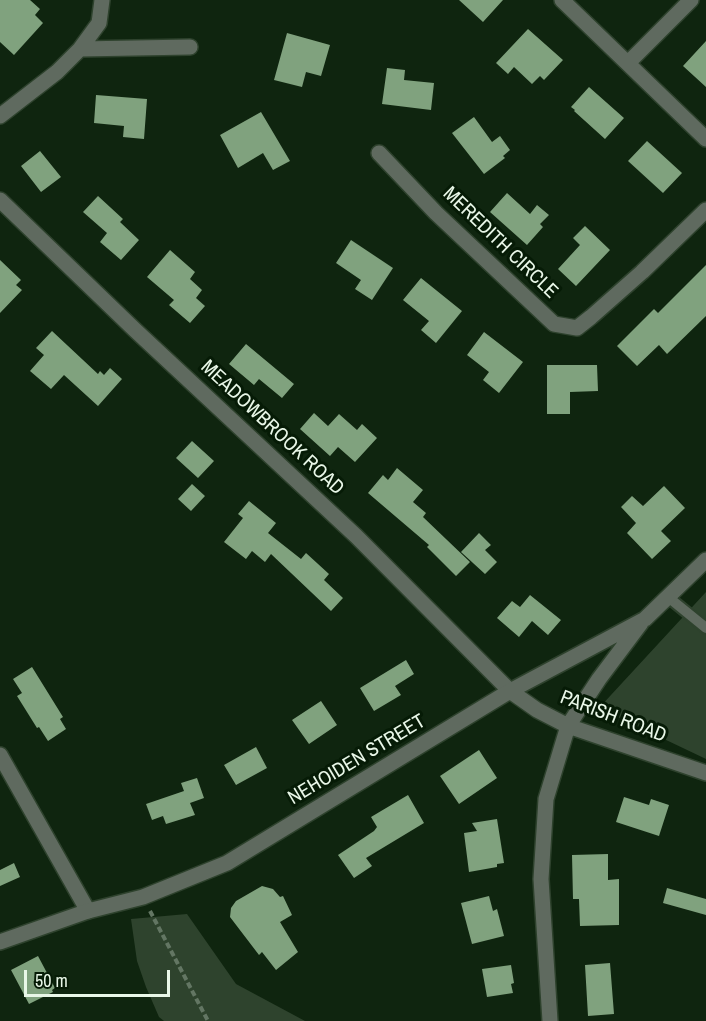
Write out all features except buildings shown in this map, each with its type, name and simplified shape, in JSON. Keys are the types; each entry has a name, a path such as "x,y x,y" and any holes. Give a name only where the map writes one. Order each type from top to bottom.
{"street":[{"path":"0,116 57,72 80,49 99,23 102,0"},
{"path":"562,0 706,139"},
{"path":"628,63 692,0"},
{"path":"80,49 190,47"},
{"name":"MEREDITH CIRCLE","path":"379,153 436,213 554,324 577,328 642,272 706,210"},
{"name":"MEADOWBROOK ROAD","path":"0,200 135,330 356,536 510,691"},
{"name":"NEHOIDEN STREET","path":"0,942 88,911 143,897 227,863 510,691 645,619 706,560"},
{"path":"550,1021 541,879 546,799 568,726 599,679 645,619"},
{"name":"PARISH ROAD","path":"510,691 537,710 568,726 706,773"},
{"path":"0,755 88,911"}],"lane":[{"path":"668,597 706,628"}],"path":[{"path":"143,897 208,1021"}],"green space":[{"path":"706,592 706,759 599,708"},
{"path":"187,914 236,984 305,1021 164,1021 159,1017 137,961 131,919"}]}
